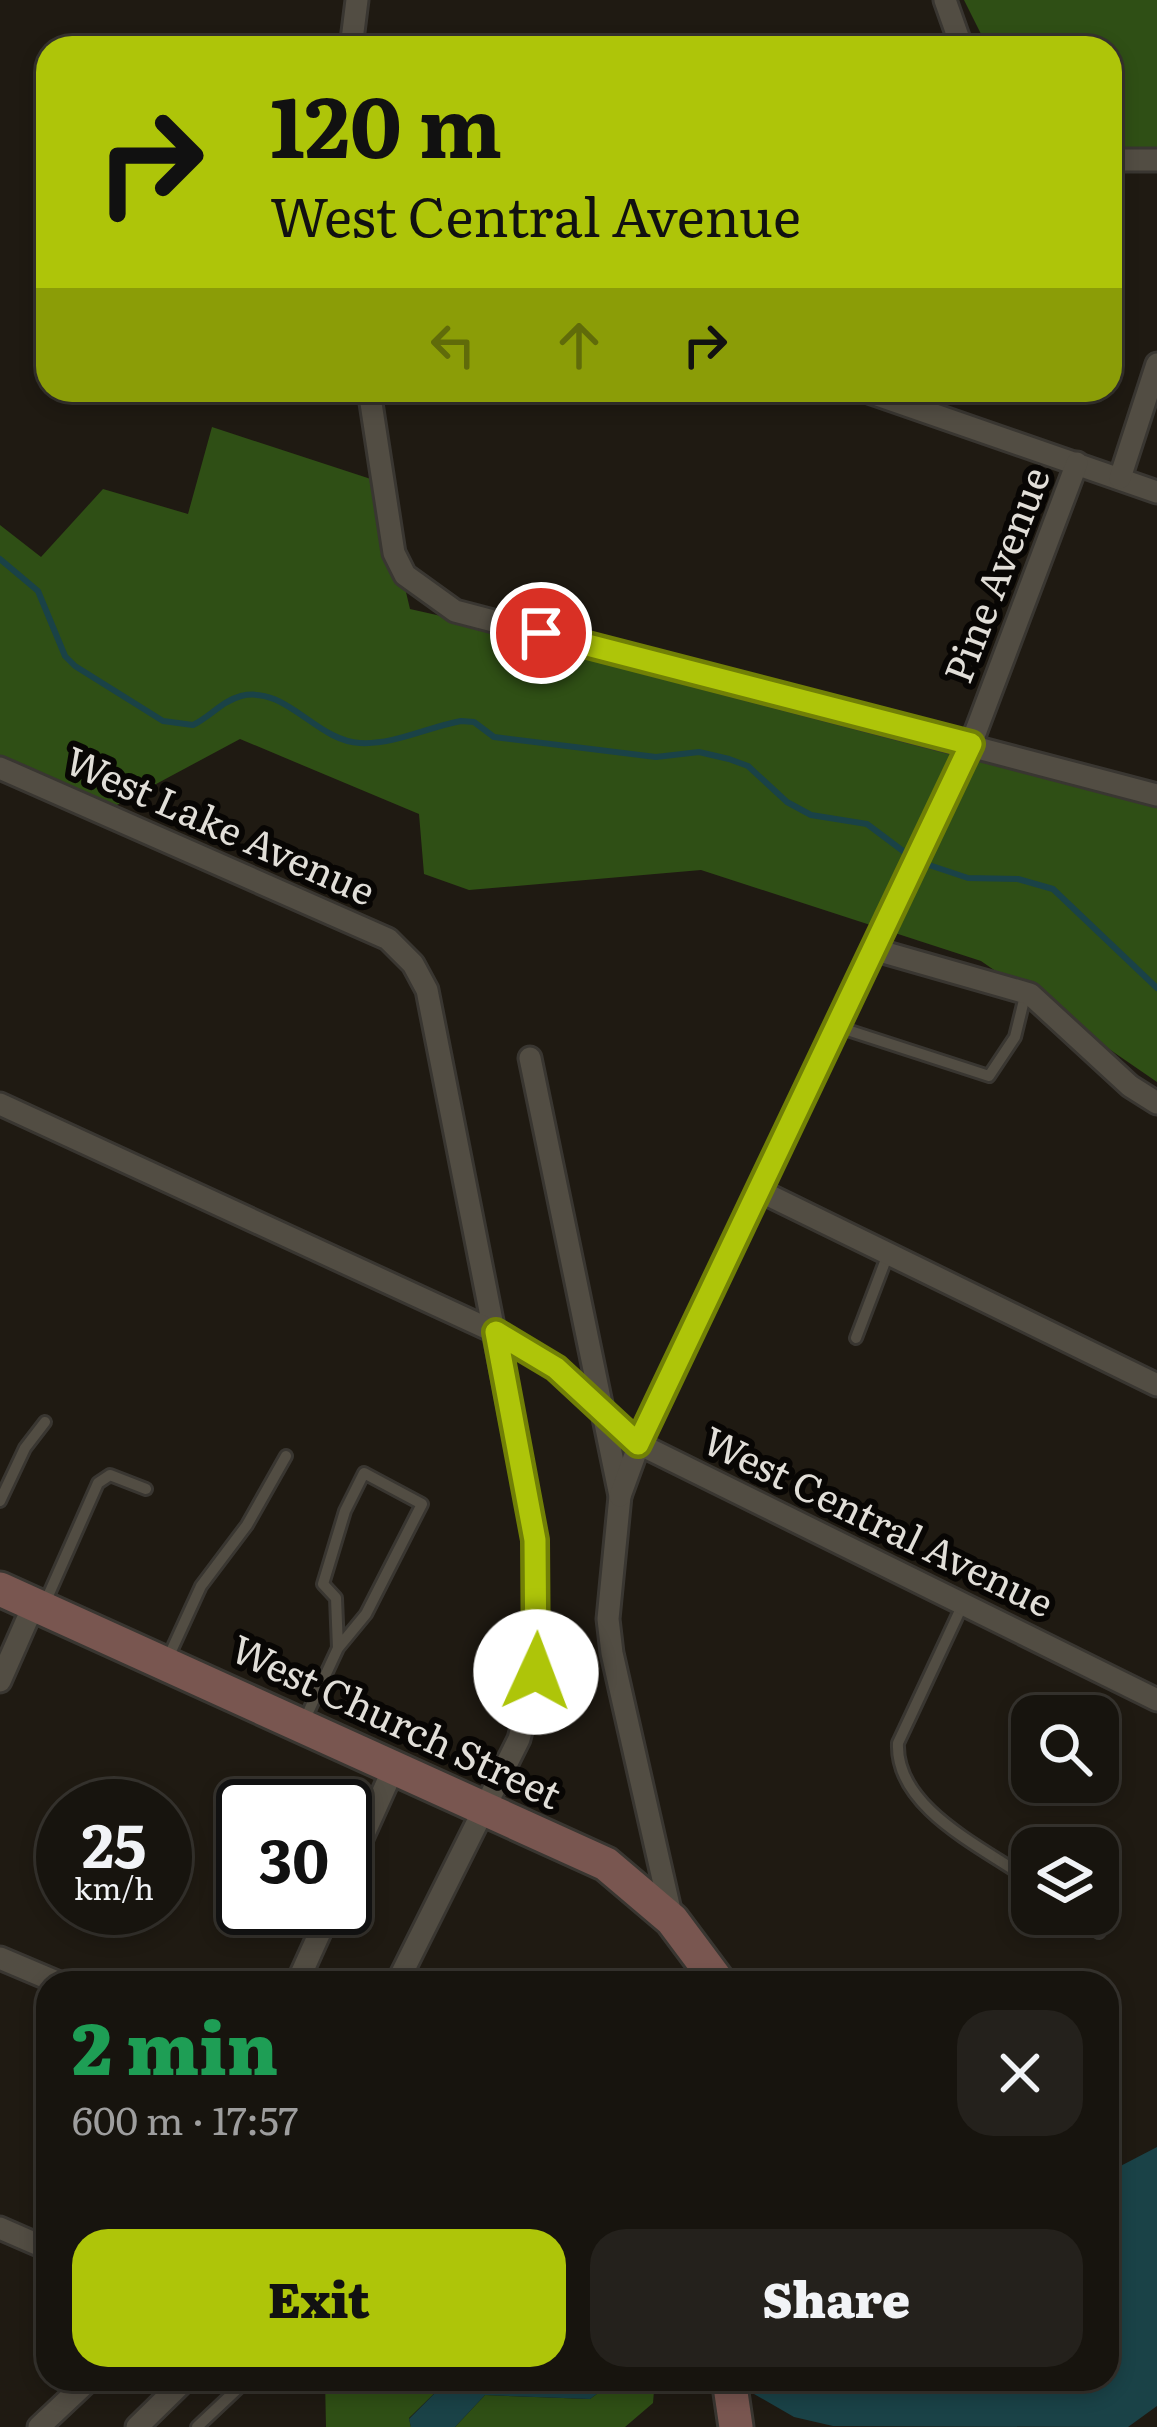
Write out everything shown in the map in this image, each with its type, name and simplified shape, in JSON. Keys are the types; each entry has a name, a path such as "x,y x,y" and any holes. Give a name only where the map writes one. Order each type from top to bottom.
{"main road":[{"name":"West Church Street","path":"0,1588 606,1864 646,1892 710,1971"}],"street":[{"path":"352,36 357,0"},
{"path":"945,0 958,36"},
{"path":"1122,160 1157,160"},
{"path":"1120,478 1157,364"},
{"path":"371,402 394,553 405,575 455,610 1157,795"},
{"path":"898,402 1157,491"},
{"name":"Pine Avenue","path":"620,1496 638,1444 971,744 1078,463"},
{"name":"West Lake Avenue","path":"0,768 388,939 406,957 428,990 438,1030 496,1332"},
{"path":"876,950 1026,992 1048,1006 1130,1086 1157,1102"},
{"path":"530,1058 620,1496 608,1619 612,1653 672,1920"},
{"name":"West Central Avenue","path":"0,1104 496,1332 556,1368 638,1444 1157,1700"},
{"path":"760,1191 1157,1385"},
{"path":"403,1971 482,1804 519,1739 536,1672 535,1540 496,1332"},
{"path":"0,1681 38,1606"},
{"path":"372,1815 394,1766"},
{"path":"302,1971 319,1935"},
{"path":"0,1958 36,1973"},
{"path":"0,2228 36,2244"},
{"path":"39,2427 77,2391"},
{"path":"137,2427 174,2391"}],"lane":[{"path":"838,1028 989,1076 1015,1037 1026,992"},
{"path":"856,1338 888,1254"},
{"path":"0,1501 25,1448 46,1422"},
{"path":"166,1663 201,1586 259,1507 286,1456"},
{"path":"303,1724 338,1648 366,1614 422,1504 364,1473 345,1511 323,1585 337,1598 338,1648"},
{"path":"38,1606 98,1483 110,1474 146,1489"},
{"path":"963,1604 898,1743 897,1756 906,1786 922,1804 1011,1867"},
{"path":"197,2427 235,2391"}],"green space":[{"path":"964,0 1157,0 1157,172 1122,168 1122,36 982,36"},
{"path":"212,427 380,482 410,609 946,729 1157,803 1157,1082 981,961 701,870 469,890 424,874 419,814 240,739 102,813 0,765 0,525 41,557 103,489 188,514"},
{"path":"325,2391 437,2391 409,2418 411,2427 326,2427"},
{"path":"601,2391 654,2391 653,2403 625,2427 455,2427 485,2395 590,2399"}],"water":[{"path":"1157,2147 1157,2406 1128,2427 833,2426 794,2417 754,2394 1119,2391 1119,2167"},
{"path":"437,2391 601,2391 590,2399 485,2395 455,2427 411,2427 409,2419"}],"waterway":[{"path":"0,559 38,591 65,656 75,666 163,721 193,725 234,698 257,695 272,698 344,740 360,743 461,721 474,722 494,737 656,757 699,752 748,766 787,802 811,815 867,824 911,857"},
{"path":"923,863 968,878 1018,879 1053,889 1157,988"}],"route":[{"path":"536,1672 535,1540 496,1332 556,1368 638,1444 971,744 541,633"}]}
